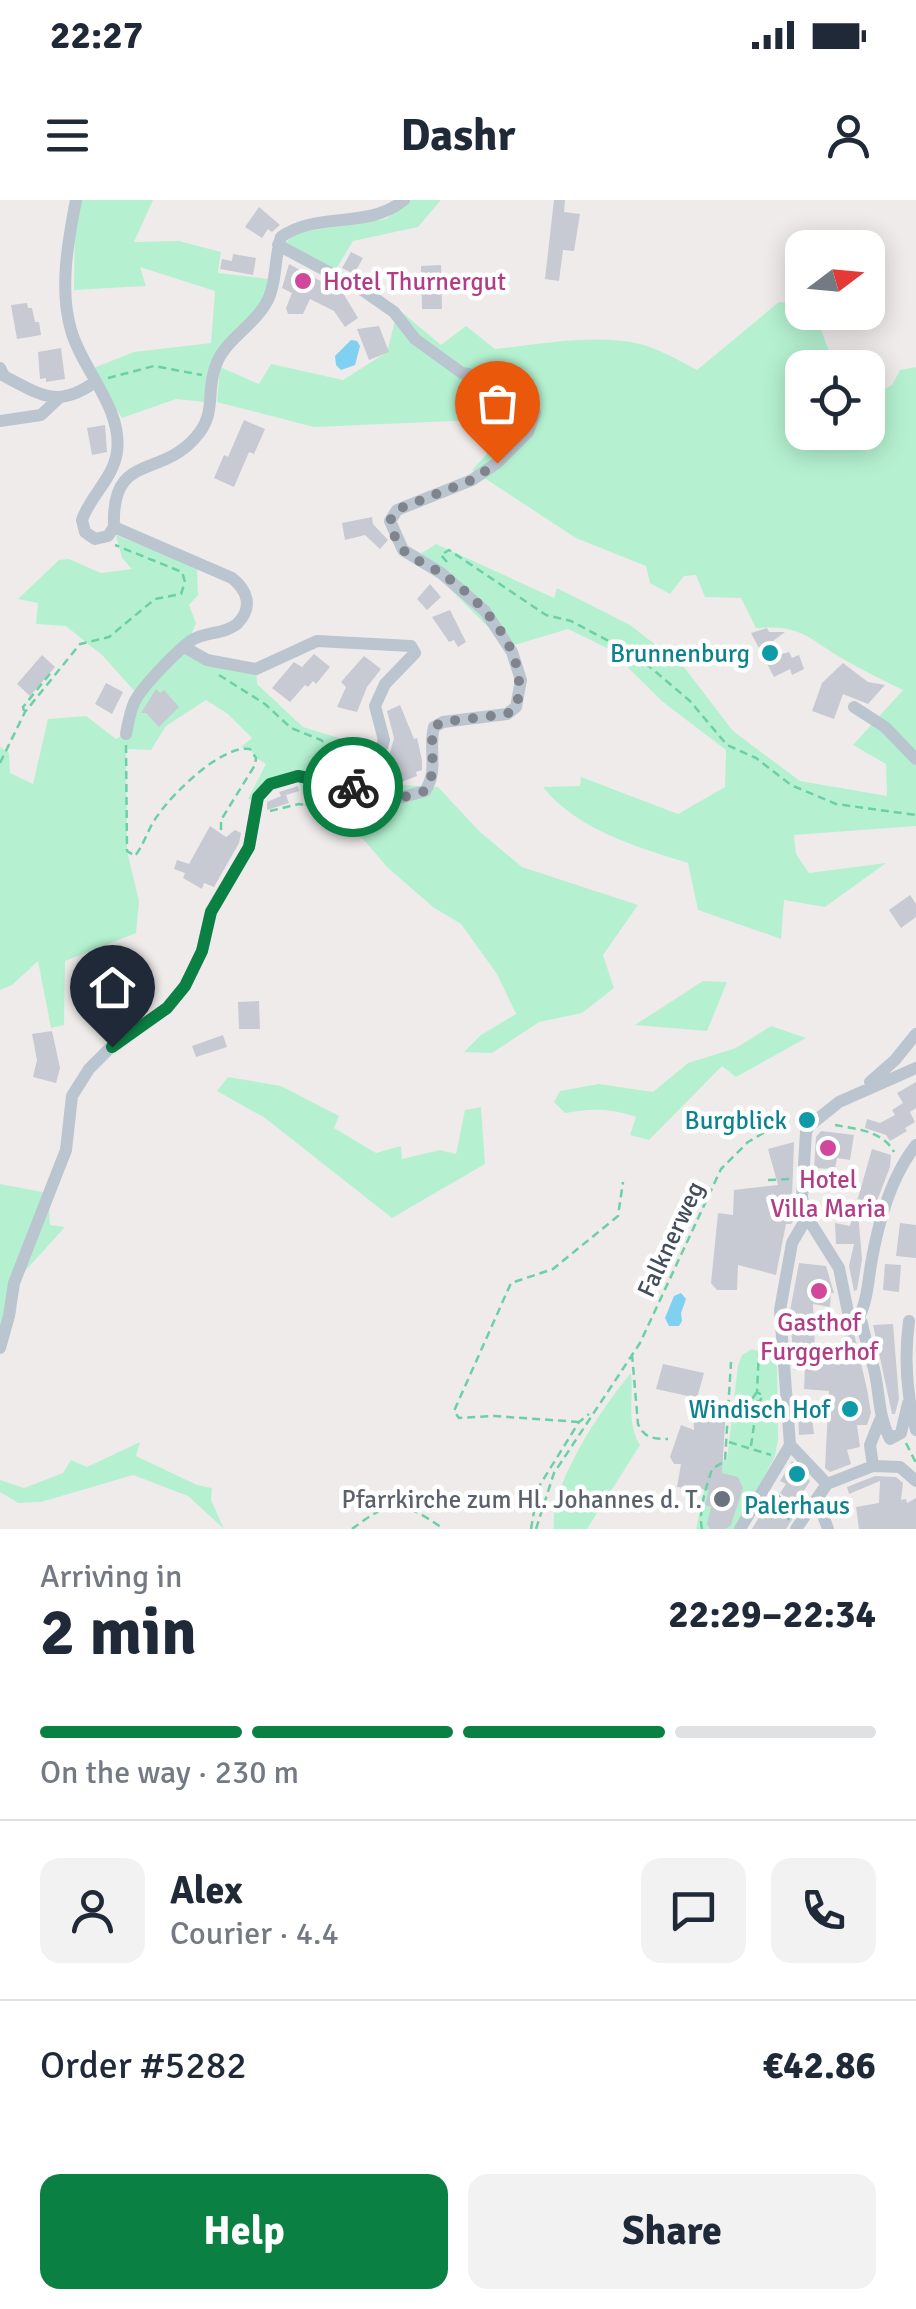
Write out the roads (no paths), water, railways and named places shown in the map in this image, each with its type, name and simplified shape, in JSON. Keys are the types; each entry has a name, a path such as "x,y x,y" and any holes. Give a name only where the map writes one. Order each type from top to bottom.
{"street":[{"path":"76,200 66,306 72,334 109,408 118,449 82,520 90,537 101,540 111,532 113,500 129,476 180,451 204,426 216,365 270,297 280,237 300,227 374,216 404,200"},
{"path":"0,1348 10,1316 14,1282 66,1150 72,1096 89,1069 112,1047 167,1008 185,986 202,951 211,912 249,847 258,797 270,784 289,777 404,797 425,791 432,780 430,744 434,727 442,722 507,714 516,707 521,680 507,641 466,592 403,550 390,521 396,510 472,480 497,463 528,432 535,413 532,396 518,383 462,373 415,339 394,312 364,291 278,245"},
{"path":"0,368 4,376 52,399 68,398 95,382"},
{"path":"0,420 40,415 58,399"},
{"path":"111,532 232,578 248,597 236,624 189,641 134,702 126,734"},
{"path":"183,649 207,660 256,669 317,642 411,646 415,654 385,684 374,706 382,731 382,747"},
{"path":"854,707 885,727 916,759"},
{"path":"858,1319 848,1312 839,1268 807,1217 802,1150 809,1126 879,1078 916,1034"},
{"path":"844,1100 916,1068"},
{"path":"908,1403 901,1433 890,1439 880,1420 874,1368 858,1319 880,1223 900,1164 916,1145"},
{"path":"740,1529 790,1445 780,1310 792,1243 807,1217"},
{"path":"910,1321 904,1354 908,1403 916,1430"},
{"path":"873,1466 870,1445 880,1420"},
{"path":"790,1445 828,1484"},
{"path":"796,1524 828,1484 873,1466 900,1467 916,1481"},
{"path":"812,1506 823,1516 828,1529"}],"water":[{"path":"351,340 360,346 355,365 341,370 335,356"},
{"path":"681,1293 686,1299 682,1321 679,1326 669,1326 665,1318 674,1296"}],"place":[{"name":"Hotel Thurnergut","path":"303,281"},
{"name":"Brunnenburg","path":"770,653"},
{"name":"Burgblick","path":"807,1120"},
{"name":"Hotel Villa Maria","path":"828,1148"},
{"name":"Gasthof Furggerhof","path":"819,1291"},
{"name":"Windisch Hof","path":"850,1409"},
{"name":"Palerhaus","path":"797,1474"},
{"name":"Pfarrkirche zum Hl. Johannes d. T.","path":"722,1499"}]}
